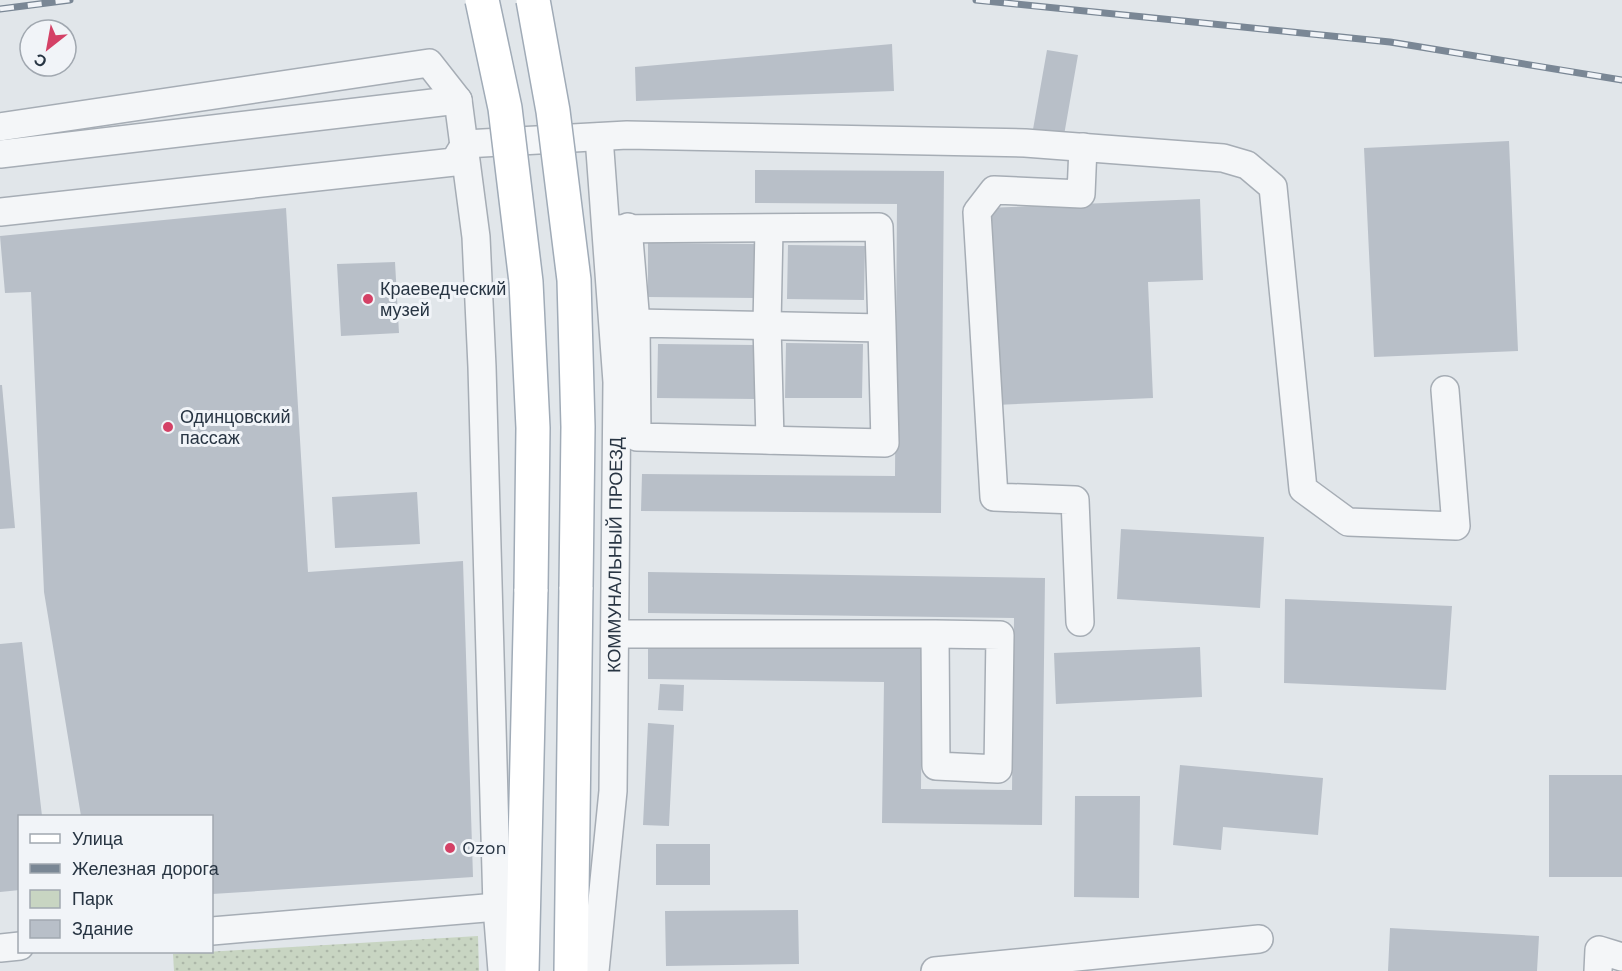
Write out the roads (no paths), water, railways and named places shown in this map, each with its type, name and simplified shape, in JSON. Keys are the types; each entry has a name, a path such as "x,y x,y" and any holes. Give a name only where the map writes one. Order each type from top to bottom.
{"main road":[{"path":"482,0 505,108 526,282 533,428 522,971"},
{"path":"533,0 553,111 574,280 578,427 571,971"}],"street":[{"path":"0,127 429,63 459,100 476,237 482,367 497,907 502,971"},
{"path":"0,154 459,100"},
{"path":"465,144 627,135 1025,143 1223,158 1247,165 1273,187 1304,489 1348,522 1456,526 1445,390"},
{"name":"КОММУНАЛЬНЫЙ ПРОЕЗД","path":"595,971 613,791 615,634 627,437 617,382 625,323 618,228 599,137"},
{"path":"0,212 454,162 465,144"},
{"path":"1080,622 1075,500 994,497 978,212 994,190 1081,194 1083,147"},
{"path":"618,228 879,227 885,443 627,437"},
{"path":"769,229 767,325 770,440"},
{"path":"625,323 882,328"},
{"path":"615,634 935,634 1000,635 998,769 936,766 935,634"},
{"path":"213,931 497,907"},
{"path":"935,971 1259,939"},
{"path":"0,948 18,946"},
{"path":"1598,971 1599,950 1622,957"}],"railway":[{"path":"0,9 70,0"},
{"path":"976,0 1390,42 1622,80"}],"place":[{"name":"Краеведческий музей","path":"368,299"},
{"name":"Одинцовский пассаж","path":"168,427"},
{"name":"Ozon","path":"450,848"}]}
